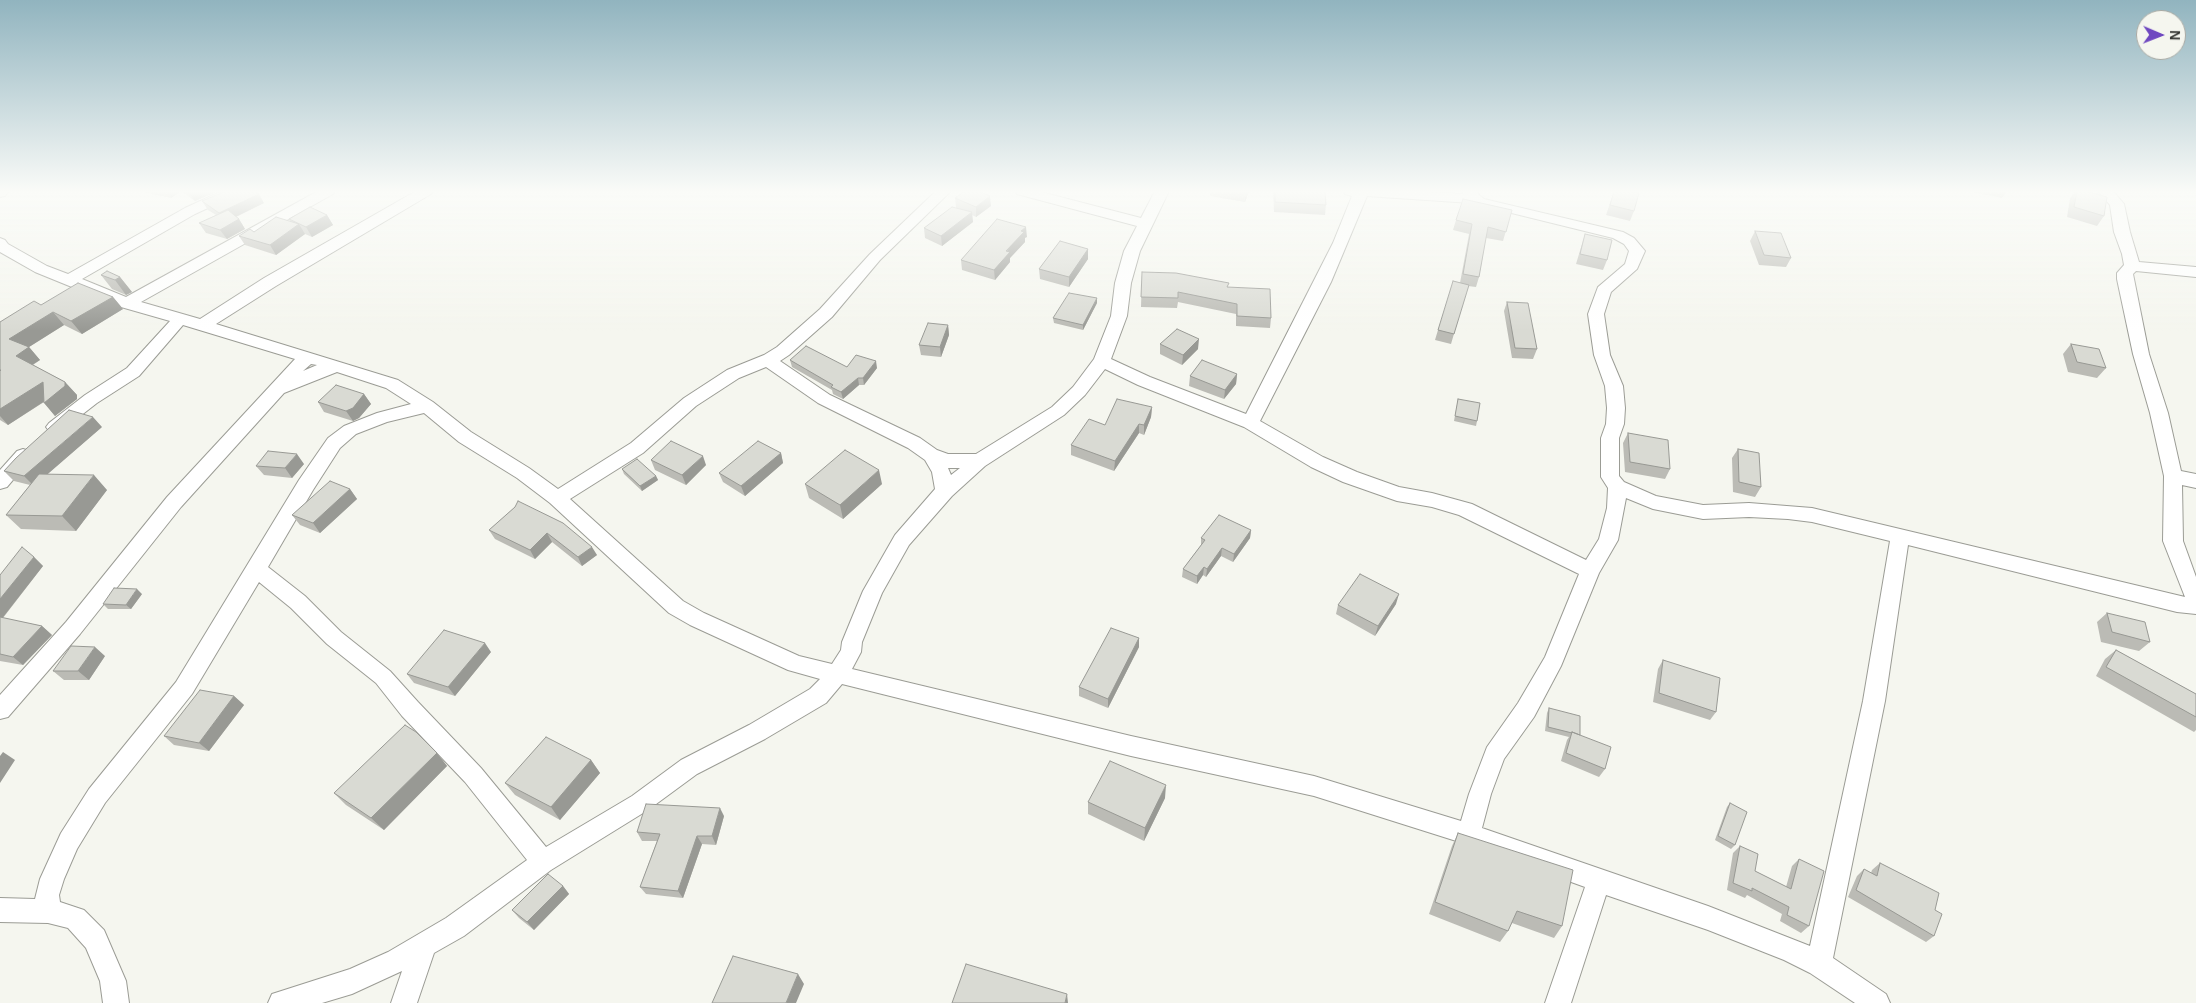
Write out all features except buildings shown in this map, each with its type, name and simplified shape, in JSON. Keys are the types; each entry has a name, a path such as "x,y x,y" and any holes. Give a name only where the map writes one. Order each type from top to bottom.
{"street":[{"path":"70,280 143,238"},
{"path":"127,303 244,238"},
{"path":"203,325 270,282 346,238"},
{"path":"557,498 637,448 698,397 733,374 783,351 826,313 875,257 895,238"},
{"path":"280,1003 352,981 397,961 455,927 543,862 640,803 689,768 757,732 818,696 836,676 851,652 852,642 873,591 902,540 945,491 979,461 1058,411 1079,391 1102,361 1118,316 1123,283 1138,238"},
{"path":"1250,423 1323,282 1342,238"},
{"path":"1468,834 1494,754 1526,710 1554,660 1590,571 1608,540 1616,508 1617,488 1610,477 1610,438 1615,424 1615,394 1597,331 1596,314 1608,285 1632,266 1637,251 1629,241 1623,238"},
{"path":"2124,238 2132,266"},
{"path":"0,243 3,247 41,269 127,303 392,384 427,406 465,437 523,473 557,498 676,607 697,619 795,664 836,676 877,684 1132,746 1314,786 1468,834 1708,918 1791,950 1819,964 1877,1003"},
{"path":"2132,266 2196,272"},
{"path":"2132,266 2125,279 2141,354 2159,413 2173,476 2173,542 2190,588 2196,598"},
{"path":"3,475 73,412 133,372 173,329 179,319"},
{"path":"0,710 73,628 174,502 306,358 302,355"},
{"path":"767,360 824,399 914,443 931,455 946,461 979,461"},
{"path":"1102,361 1144,381 1250,423 1317,462 1350,477 1397,494 1432,500 1465,509 1590,571"},
{"path":"276,391 324,369 338,366"},
{"path":"48,911 47,895 69,841 97,796 184,688 306,485 334,443 350,430 383,417 427,406"},
{"path":"931,455 941,471 945,491"},
{"path":"2173,476 2196,481"},
{"path":"1617,488 1653,502 1703,512 1748,510 1788,512 1900,536 2177,604 2196,606"},
{"path":"1819,964 1874,700 1900,536"},
{"path":"256,569 298,602 334,638 383,677 410,709 473,775 543,862"},
{"path":"1558,1003 1599,881"},
{"path":"0,910 48,911 75,918 95,939 113,981 116,1003"},
{"path":"404,1003 424,945"}]}
